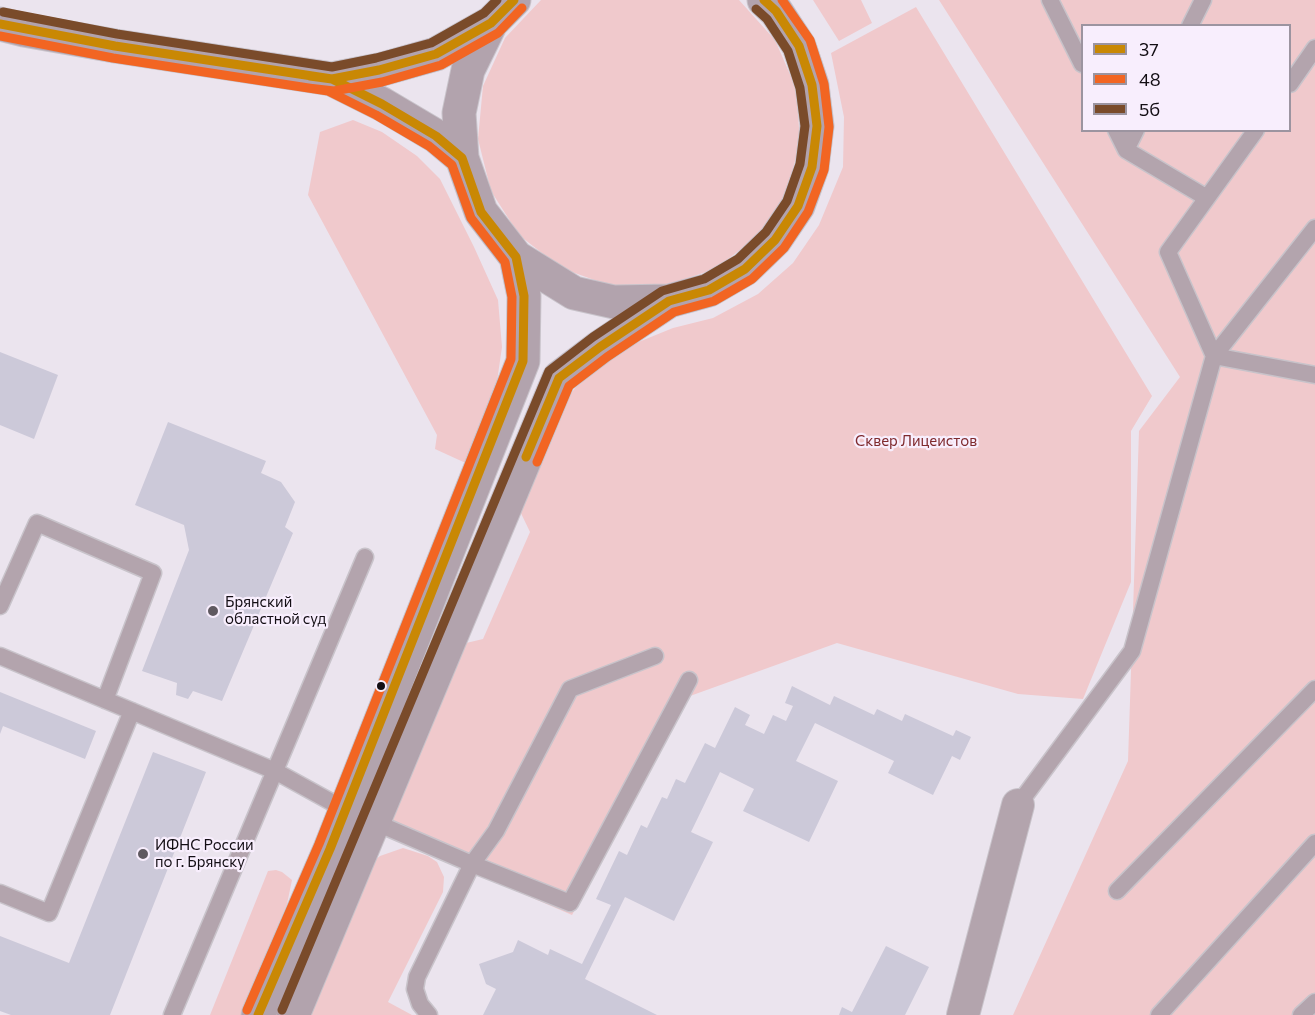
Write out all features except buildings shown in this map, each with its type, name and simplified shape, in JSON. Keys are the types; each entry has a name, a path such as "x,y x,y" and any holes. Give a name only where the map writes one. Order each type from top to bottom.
{"main road":[{"path":"332,79 379,70 436,54 491,23 514,0"},
{"path":"491,23 468,70 459,113 462,158 481,212 516,256 574,293 614,303 669,301 709,290 745,269 781,232 798,206 812,167 817,126 812,85 799,46 776,11 764,0"},
{"path":"0,24 115,46 332,79 382,104 436,136 462,158"},
{"path":"258,1015 330,849 523,362 524,296 516,256"},
{"path":"293,1015 559,378 600,347 669,301"}],"street":[{"path":"963,1015 1018,804"}],"lane":[{"path":"1050,0 1081,60"},
{"path":"1191,24 1203,0"},
{"path":"1291,83 1315,48"},
{"path":"1117,132 1126,150 1207,198"},
{"path":"1126,150 1135,132"},
{"path":"1214,356 1168,252 1255,132"},
{"path":"1018,804 1132,651 1214,356 1315,228"},
{"path":"1214,356 1315,375"},
{"path":"0,606 37,523 153,573 105,700"},
{"path":"172,1015 365,557"},
{"path":"0,656 275,771 344,809 570,903 689,680"},
{"path":"429,1015 420,1004 415,989 417,977 472,864 496,831 570,689 655,656"},
{"path":"1117,891 1315,689"},
{"path":"0,892 49,913 132,711"},
{"path":"1159,1015 1315,843"},
{"path":"1301,1015 1315,1002"}],"green space":[{"path":"541,0 739,0 775,40 796,88 800,141 787,193 757,237 715,269 664,286 611,286 561,268 519,235 491,191 478,139 483,86 505,38"},
{"path":"813,0 861,0 872,23 839,41"},
{"path":"939,0 1315,0 1315,1015 1013,1015 1128,761 1139,431 1180,377"},
{"name":"Сквер Лицеистов","path":"916,7 1152,396 1131,431 1131,582 1083,699 1018,694 837,643 690,696 572,915 381,833 462,644 483,639 530,532 517,505 562,404 582,380 608,358 673,328 713,318 758,294 793,263 819,225 843,167 844,117 831,53"},
{"path":"353,120 382,132 417,156 440,179 498,300 502,347 495,395 470,465 435,449 437,435 308,195 320,132"},
{"path":"403,848 428,856 437,862 444,877 443,892 388,1002 412,1015 304,1015 369,865 380,856"},
{"path":"276,870 292,880 287,904 241,1015 210,1015 268,871"}],"transit line":[{"name":"5б","path":"3,12 117,34 332,67 431,43 484,13 497,0"},
{"name":"37","path":"310,76 332,79 379,70 436,54 491,23 514,0"},
{"name":"37","path":"526,457 559,378 600,347 669,301 709,290 745,269 775,240 798,206 812,167 817,126 812,85 799,46 776,11 764,0"},
{"name":"48","path":"537,462 569,386 607,357 674,312 714,301 752,279 784,248 808,212 824,170 829,127 824,84 810,40 782,0"},
{"name":"48","path":"308,88 334,91 382,82 441,65 498,33 522,8"},
{"name":"5б","path":"282,1010 549,371 593,337 662,291 704,279 738,259 766,232 787,201 800,164 805,126 800,88 788,51 767,19 756,9"},
{"name":"37","path":"0,24 115,46 332,79 382,104 436,136 462,158 481,212 516,257 524,296 523,361 330,849 258,1015"},
{"name":"48","path":"0,36 113,58 328,91 376,115 429,146 452,165 471,218 505,262 512,297 511,359 319,844 247,1010"}],"place":[{"name":"Брянский областной суд","path":"213,611"},
{"name":"ИФНС России по г. Брянску","path":"143,854"}]}
